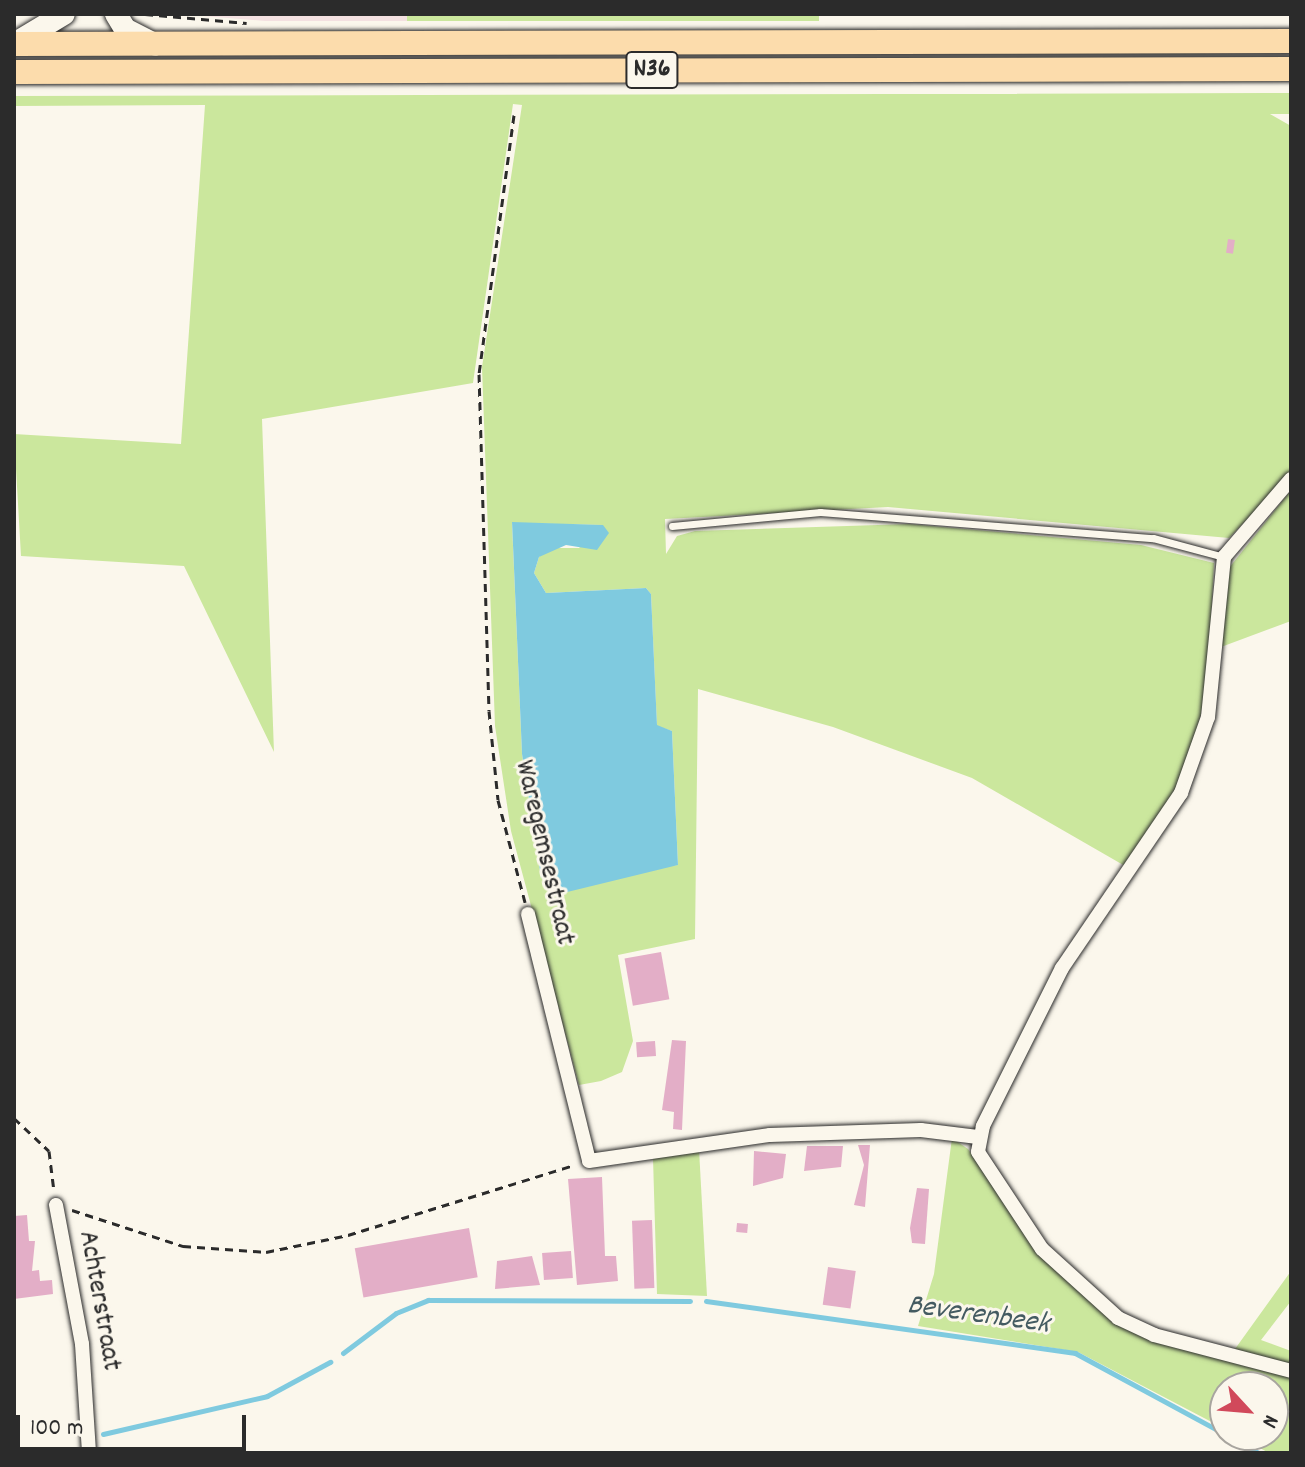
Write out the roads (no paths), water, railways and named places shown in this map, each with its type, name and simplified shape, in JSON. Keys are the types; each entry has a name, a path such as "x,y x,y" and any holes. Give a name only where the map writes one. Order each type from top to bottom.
{"main road":[{"path":"14,44 64,14"},
{"path":"116,14 125,29 156,44"},
{"name":"N36","path":"14,44 1291,41"},
{"name":"N36","path":"14,72 1291,69"}],"street":[{"path":"1291,479 1224,557 1208,717 1190,773 1164,824 1074,946 978,1137 988,1173 1013,1212 1105,1309 1154,1335 1291,1371"},
{"name":"Waregemsestraat","path":"528,914 589,1161 770,1135 921,1130 978,1137"},
{"name":"Achterstraat","path":"56,1205 82,1344 89,1453"}],"lane":[{"path":"672,526 820,512 1153,538 1224,557"}],"water":[{"path":"512,522 603,525 609,533 597,550 566,545 539,557 534,573 546,593 646,588 651,594 657,725 672,731 678,865 559,894 541,877 522,754"}],"waterway":[{"name":"Beverenbeek","path":"343,1353 396,1313 428,1300 690,1301"},
{"name":"Beverenbeek","path":"706,1301 1075,1353 1209,1425"},
{"name":"Beverenbeek","path":"103,1434 267,1396 330,1362"},
{"name":"Beverenbeek","path":"1255,1451 1259,1453"}]}
